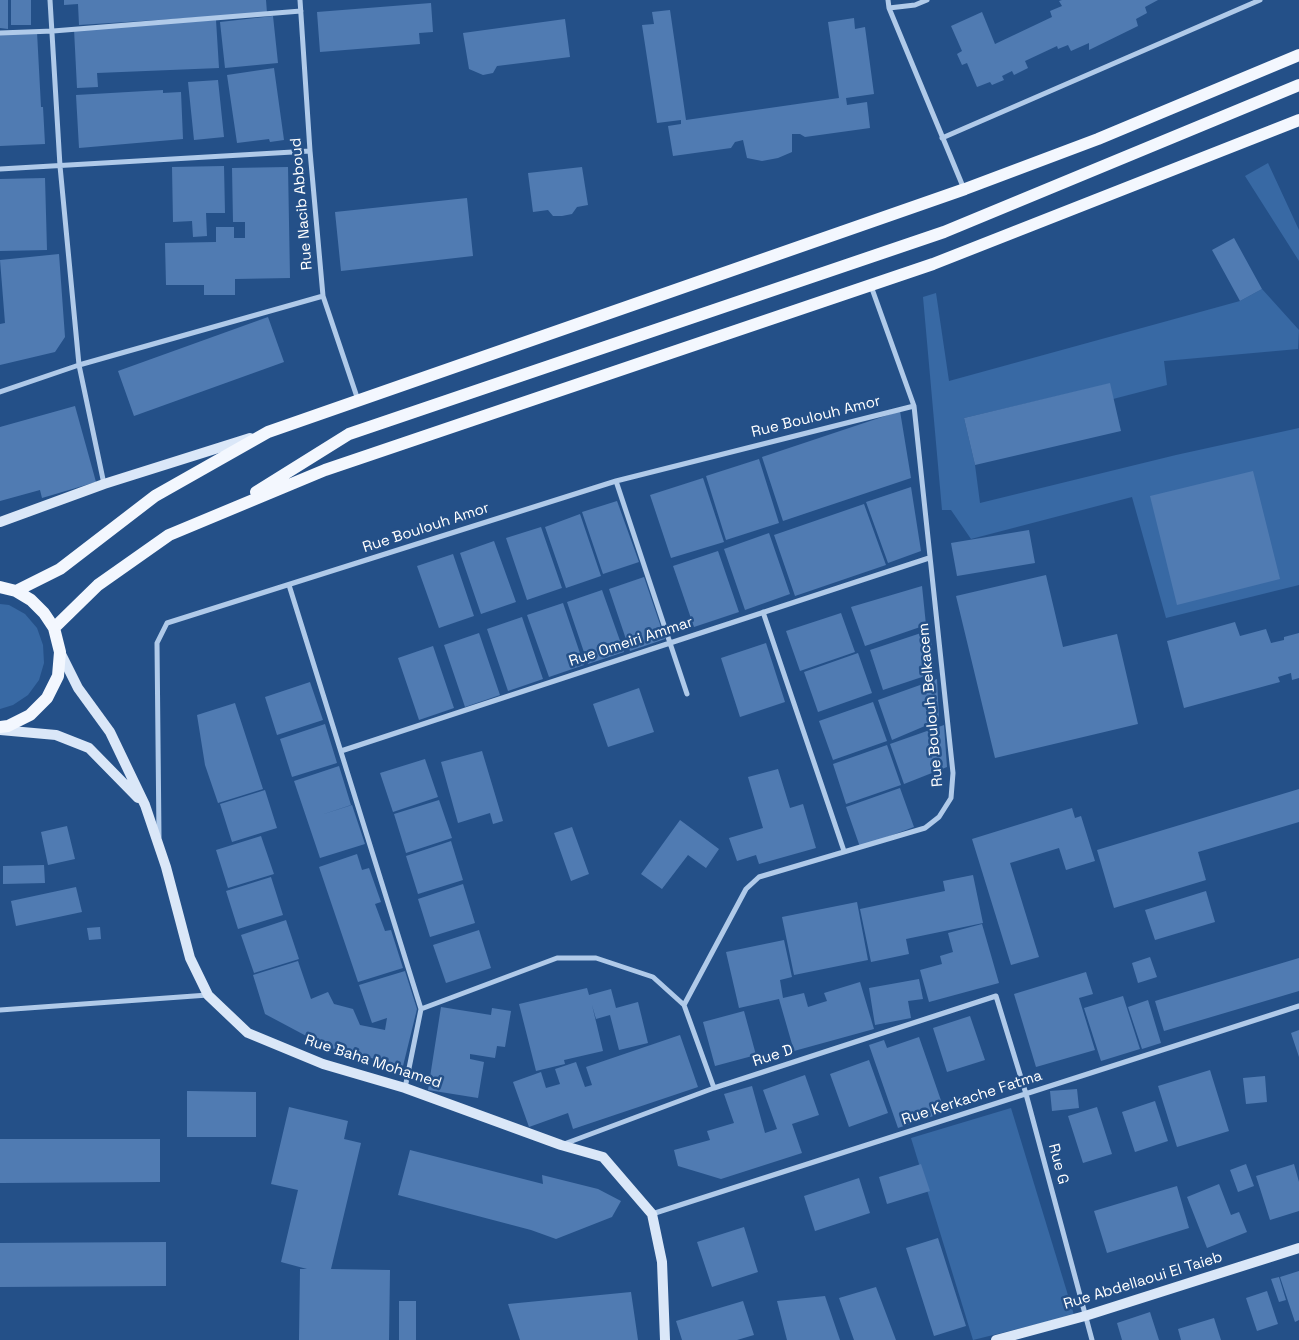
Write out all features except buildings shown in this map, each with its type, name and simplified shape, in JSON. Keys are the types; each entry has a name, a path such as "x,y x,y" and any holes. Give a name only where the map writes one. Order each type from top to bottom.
{"main road":[{"path":"0,522 104,484 268,432 848,232 1098,139 1299,55"},
{"path":"226,511 350,434 944,232 1299,85"},
{"path":"54,628 98,585 169,535 325,470 933,264 1299,120"},
{"path":"16,591 60,569 155,496 268,432"},
{"path":"0,587 16,591 31,600 44,613 54,628 60,652 58,676 47,698 30,715 0,728"},
{"name":"Rue Baha Mohamed","path":"60,652 78,688 110,732 145,805 159,846 190,958 208,995 248,1033 323,1064 405,1088 561,1145 602,1157 652,1214"},
{"path":"0,728 56,735 89,748 145,805"},
{"path":"652,1214 662,1262 665,1340"},
{"name":"Rue Abdellaoui El Taieb","path":"996,1340 1085,1316 1299,1248"}],"street":[{"path":"50,0 60,166 79,365 104,484"},
{"name":"Rue Nacib Abboud","path":"300,0 310,151 323,296 358,400"},
{"path":"888,0 889,8 965,189"},
{"path":"889,8 927,0"},
{"path":"942,138 1260,0"},
{"path":"0,33 52,31 301,11"},
{"path":"0,169 310,151"},
{"name":"Rue Boulouh Belkacem","path":"684,1005 746,889 759,877 925,828 940,817 951,798 953,774 914,406 871,285"},
{"path":"0,392 79,365 323,296"},
{"name":"Rue Boulouh Amor","path":"159,846 156,669 157,643 161,631 167,623 616,481 914,406"},
{"path":"616,481 687,694"},
{"name":"Rue Omeiri Ammar","path":"341,751 929,558"},
{"path":"289,584 422,1009 405,1088"},
{"path":"763,612 844,851"},
{"path":"422,1009 557,958 596,958 653,977 684,1005 714,1088"},
{"path":"0,1010 208,995"},
{"name":"Rue D","path":"561,1145 714,1088 996,996"},
{"name":"Rue G","path":"996,996 1026,1094 1092,1340"},
{"name":"Rue Kerkache Fatma","path":"652,1214 1299,1006"}],"shaded area":[{"path":"1268,163 1299,230 1299,261 1245,176"},
{"path":"1262,289 1299,330 1298,349 1164,361 1167,385 1113,399 1109,384 964,418 975,465 980,503 1176,455 1299,428 1299,585 1166,618 1132,497 971,539 951,510 942,510 923,297 936,293 949,381 1240,301"},
{"path":"0,604 9,605 25,614 37,628 43,645 44,663 39,680 28,695 13,705 0,709"},
{"path":"1011,1108 1074,1315 973,1340 911,1138"}]}
